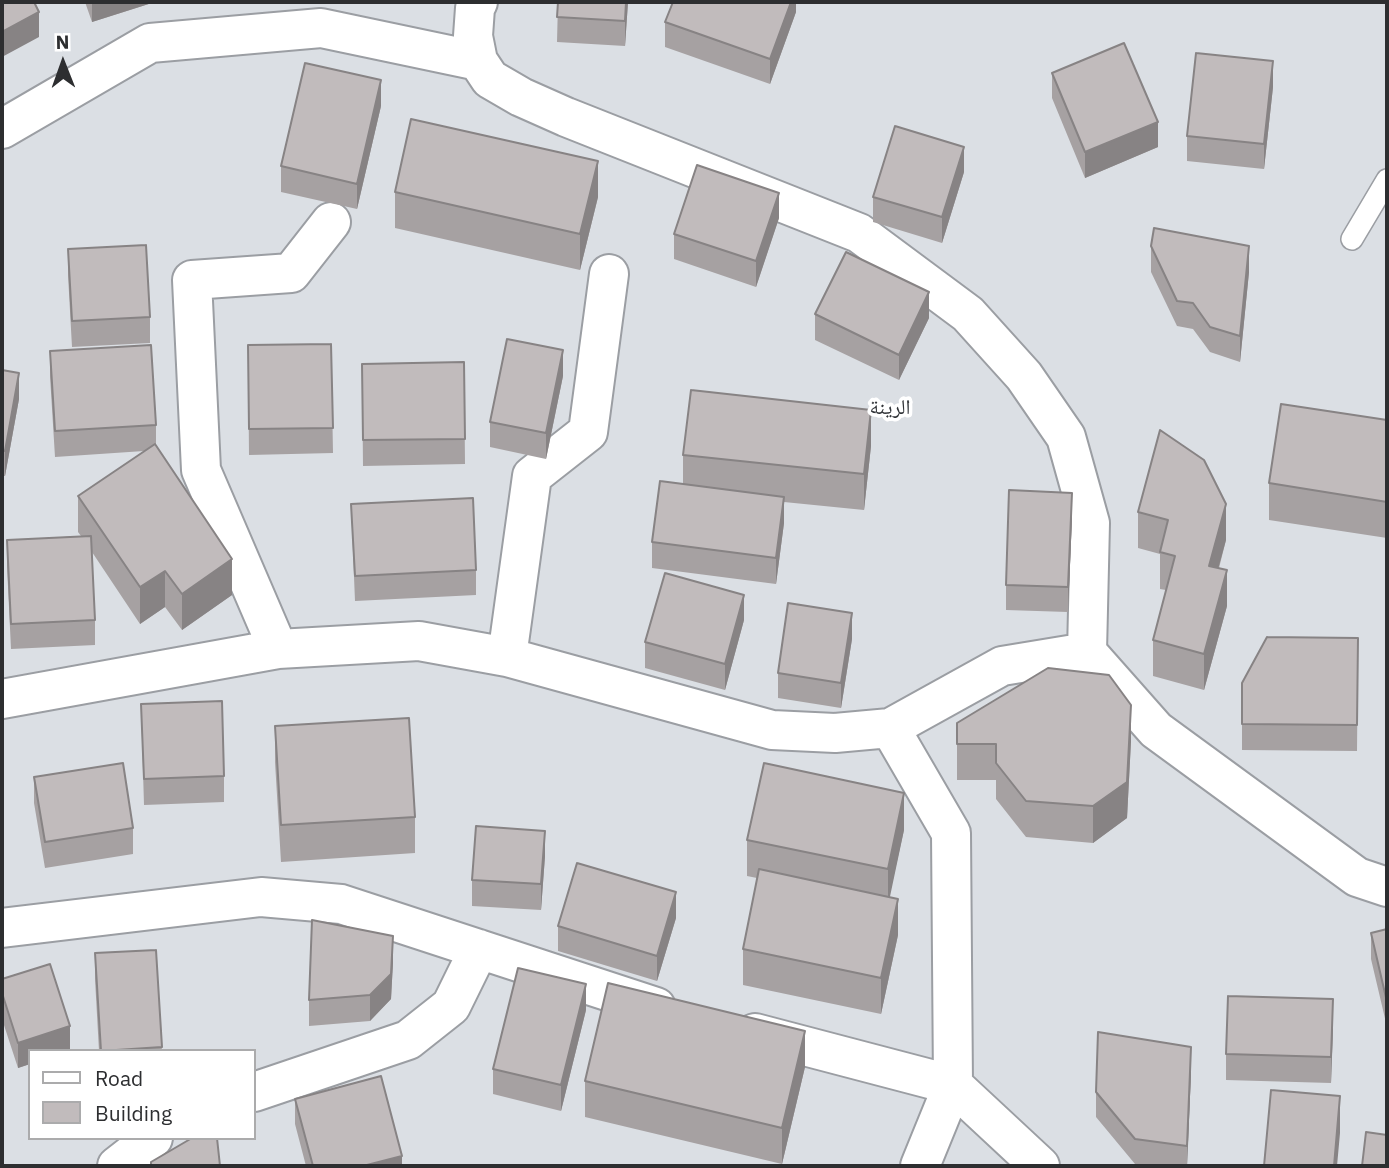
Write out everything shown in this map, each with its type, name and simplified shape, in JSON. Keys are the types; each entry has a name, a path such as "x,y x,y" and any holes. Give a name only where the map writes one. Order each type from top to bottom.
{"street":[{"path":"478,2 473,36 478,61 490,79 521,97 859,233 968,314 1024,376 1066,437 1090,523 1087,652 1156,730 1357,877 1387,887"},
{"path":"2,129 150,43 321,28 478,61"},
{"path":"278,649 201,470 192,280 291,273 331,222"},
{"path":"507,657 532,476 588,432 609,274"},
{"path":"2,699 278,649 419,641 507,657 772,730 835,733 890,728 1002,666 1087,652"},
{"path":"890,728 951,833 953,1085 920,1166"},
{"path":"2,928 261,897 341,904 639,1003 953,1085 1040,1166"},
{"path":"256,1091 408,1040 451,1006 479,949"},
{"path":"117,1166 150,1140"}],"lane":[{"path":"1352,239 1387,180"}],"building":[{"path":"2,2 34,2 39,12 2,32"},
{"path":"558,2 626,2 625,21 557,17"},
{"path":"673,2 791,2 770,59 665,22"},
{"path":"1124,43 1158,122 1085,152 1052,73"},
{"path":"1196,53 1273,61 1264,144 1187,136"},
{"path":"305,63 381,80 357,184 281,166"},
{"path":"411,119 598,161 580,234 395,192"},
{"path":"895,126 964,147 942,217 873,197"},
{"path":"697,165 779,193 756,261 674,234"},
{"path":"1154,228 1249,246 1240,336 1210,327 1193,303 1177,301 1151,246"},
{"path":"146,245 150,317 72,321 68,249"},
{"path":"846,252 929,292 899,355 815,314"},
{"path":"507,339 563,350 546,433 490,422"},
{"path":"331,344 333,428 249,429 248,345"},
{"path":"151,345 156,425 55,431 50,351"},
{"path":"464,362 465,439 363,440 362,364"},
{"path":"2,370 19,373 5,451 2,450"},
{"path":"691,390 871,410 864,474 683,455"},
{"path":"1281,404 1387,420 1387,502 1269,483"},
{"path":"1160,430 1204,460 1226,504 1209,566 1227,570 1204,654 1153,640 1175,556 1160,552 1168,520 1138,512"},
{"path":"155,444 232,559 182,594 165,571 140,587 78,496"},
{"path":"660,481 784,497 776,558 652,542"},
{"path":"1009,490 1072,493 1068,587 1006,585"},
{"path":"473,498 476,570 355,576 351,504"},
{"path":"91,536 95,620 11,624 7,540"},
{"path":"665,573 744,595 725,664 645,642"},
{"path":"788,603 852,613 841,683 778,673"},
{"path":"1267,637 1358,638 1357,725 1242,724 1242,683"},
{"path":"1048,668 1109,675 1131,705 1127,782 1093,806 1026,801 996,763 996,744 957,744 957,723"},
{"path":"222,701 224,776 144,779 141,704"},
{"path":"409,718 415,817 281,825 275,726"},
{"path":"123,763 133,828 45,842 34,777"},
{"path":"764,763 904,793 888,869 747,840"},
{"path":"476,826 545,831 541,884 472,880"},
{"path":"577,863 676,892 657,956 558,926"},
{"path":"759,869 898,899 881,978 743,949"},
{"path":"312,920 393,936 391,974 370,995 309,1000"},
{"path":"1387,929 1387,1002 1371,933"},
{"path":"156,950 162,1047 101,1049 95,953"},
{"path":"50,964 70,1026 18,1043 2,993 2,979"},
{"path":"518,968 586,984 561,1085 493,1069"},
{"path":"608,983 805,1031 782,1128 585,1081"},
{"path":"1228,996 1333,999 1331,1057 1226,1054"},
{"path":"1098,1032 1191,1047 1187,1146 1135,1139 1096,1092"},
{"path":"381,1076 402,1156 363,1166 313,1166 295,1099"},
{"path":"1271,1090 1340,1096 1334,1166 1264,1166"},
{"path":"1366,1132 1387,1135 1387,1166 1362,1166"},
{"path":"189,1140 217,1140 220,1166 151,1166 151,1162"}],"district":[{"name":"الرينة","path":"890,408"}]}
